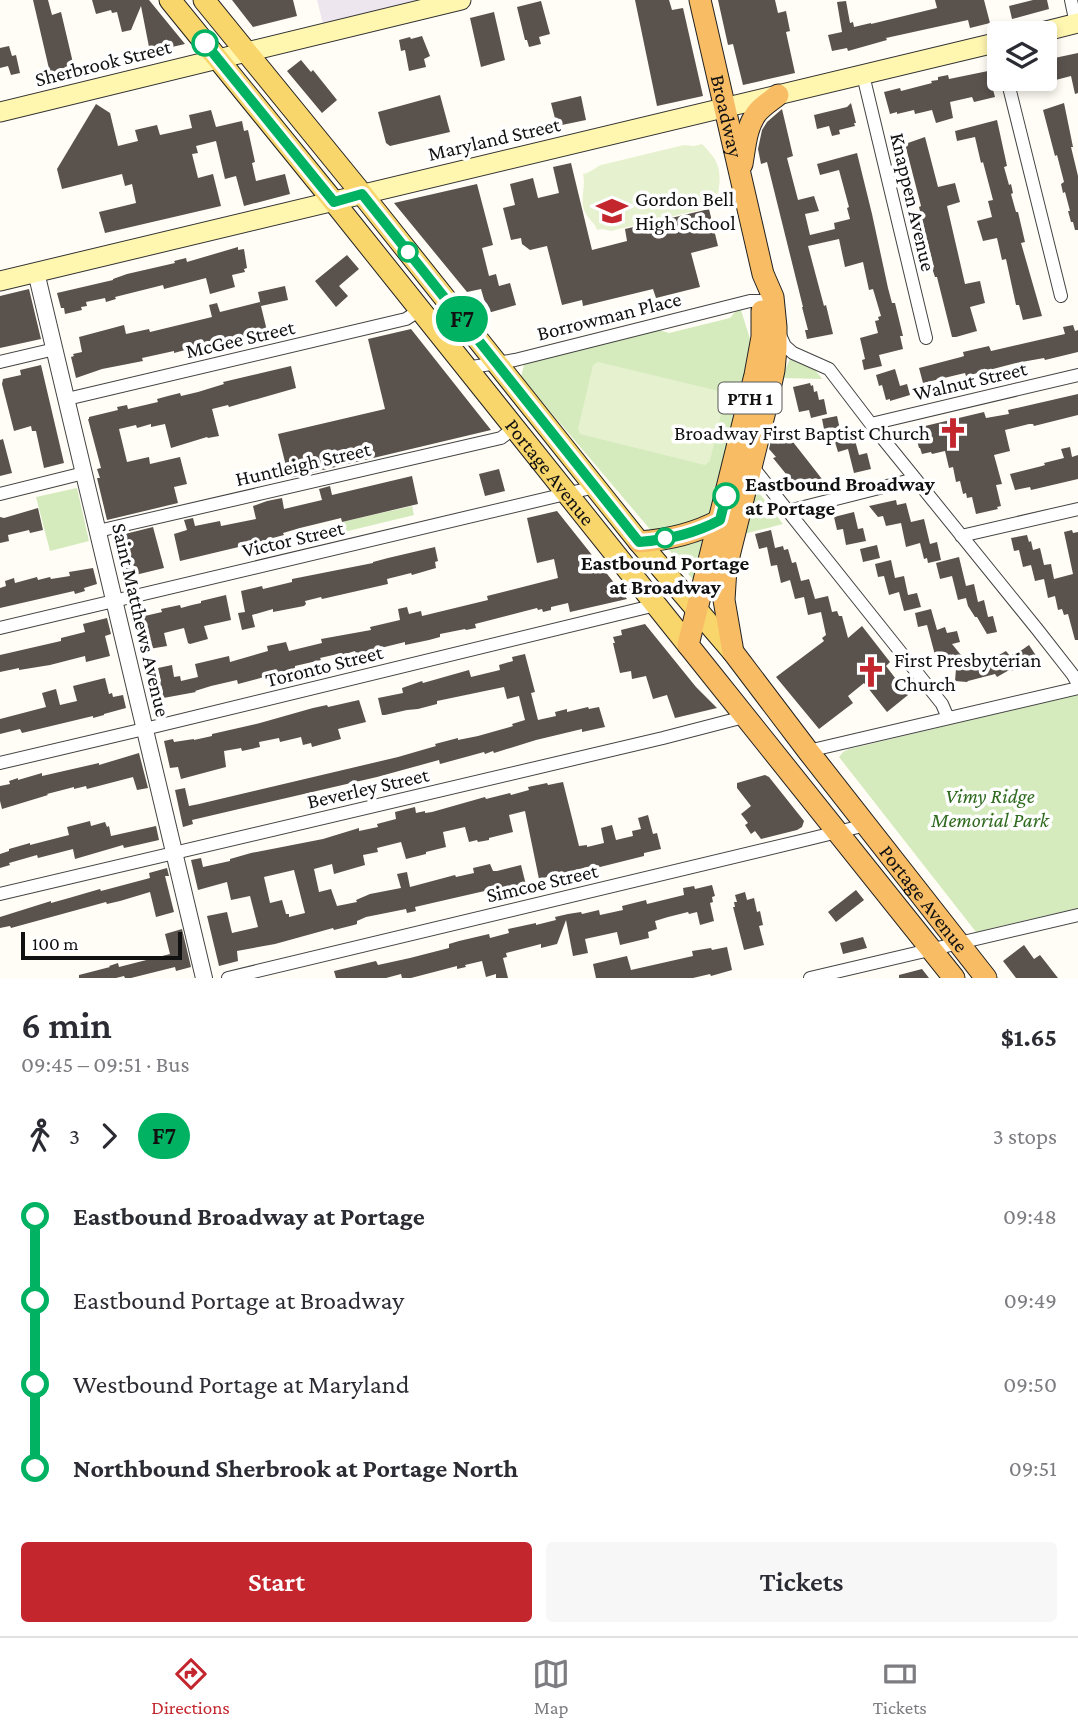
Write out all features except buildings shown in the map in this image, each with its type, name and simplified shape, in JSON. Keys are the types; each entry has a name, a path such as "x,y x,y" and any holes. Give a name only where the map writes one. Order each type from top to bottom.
{"highway":[{"name":"Broadway","path":"700,0 763,274 773,297 776,327 774,370 724,582 726,615 733,652"},
{"path":"741,176 746,138 752,121 760,110 778,95"},
{"name":"Broadway","path":"688,645 758,363 762,337 763,274"},
{"path":"639,542 655,541 720,520"},
{"name":"Portage Avenue","path":"688,645 954,978"},
{"name":"Portage Avenue","path":"733,652 986,978"}],"main road":[{"name":"Portage Avenue","path":"170,0 688,645"},
{"name":"Portage Avenue","path":"204,0 639,542 733,652"},
{"name":"Sherbrook Street","path":"0,111 461,0"},
{"path":"1057,29 1077,24"},
{"name":"Maryland Street","path":"0,281 987,47"}],"street":[{"path":"1071,0 1077,24"},
{"name":"Knappen Avenue","path":"863,75 926,338"},
{"path":"1010,91 1061,296"},
{"name":"Saint Matthews Avenue","path":"36,272 204,978"},
{"name":"Borrowman Place","path":"466,368 497,363 738,304 762,301"},
{"name":"McGee Street","path":"67,399 406,319 419,310"},
{"path":"776,327 790,350 829,369 1037,629 1073,675 1078,686 808,751"},
{"path":"0,362 55,349"},
{"name":"Walnut Street","path":"871,424 1078,374"},
{"name":"Huntleigh Street","path":"98,531 501,438 514,428"},
{"path":"752,466 942,704 948,718"},
{"path":"0,494 84,473"},
{"path":"788,511 915,479"},
{"name":"Victor Street","path":"0,628 595,487"},
{"path":"961,536 1078,509"},
{"name":"Toronto Street","path":"0,763 656,605"},
{"name":"Beverley Street","path":"0,894 744,717"},
{"name":"Simcoe Street","path":"228,978 866,825"},
{"path":"810,978 1078,915"}],"shaded area":[{"path":"317,0 419,0 422,9 325,32"}],"green space":[{"path":"702,144 719,169 717,199 703,209 611,231 597,230 584,210 583,174 601,165 684,145"},
{"path":"741,310 750,339 747,361 707,521 654,534 521,377 524,365 584,342 659,330 669,333 730,318"},
{"path":"793,353 812,366 822,379 781,378"},
{"path":"598,362 723,392 725,397 710,461 705,465 580,434 578,429 593,365"},
{"path":"77,488 89,541 50,551 36,497"},
{"path":"760,494 783,524 744,534 754,495"},
{"path":"412,506 414,515 344,532 342,522"},
{"path":"707,530 693,580 666,546"},
{"name":"Vimy Ridge Memorial Park","path":"1078,694 1078,908 976,932 839,757 849,749"}],"bus line":[{"name":"F7","path":"205,43 334,202 362,194 639,542 655,541 720,520 726,496"}],"place":[{"name":"Gordon Bell High School","path":"612,211"},
{"name":"Broadway First Baptist Church","path":"953,433"},
{"name":"Eastbound Broadway at Portage","path":"726,496"},
{"name":"Eastbound Portage at Broadway","path":"665,538"},
{"name":"First Presbyterian Church","path":"871,672"}]}
